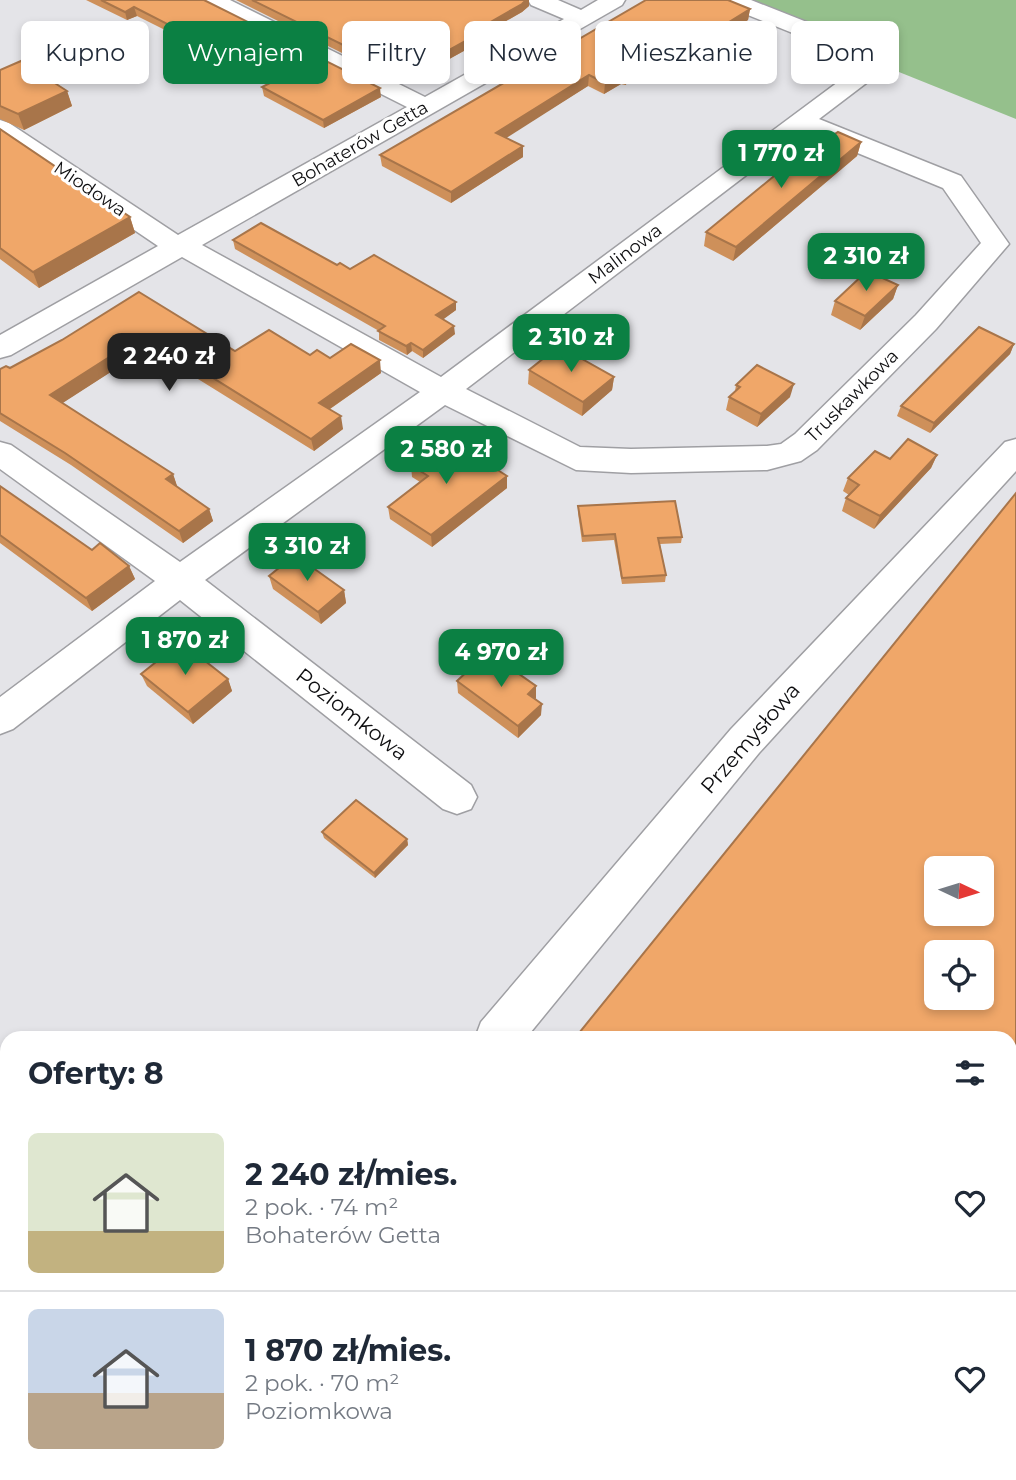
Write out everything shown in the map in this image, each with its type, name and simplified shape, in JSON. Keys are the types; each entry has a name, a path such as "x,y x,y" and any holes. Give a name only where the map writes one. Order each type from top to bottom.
{"street":[{"path":"214,0 425,106"},
{"path":"539,0 580,18"},
{"name":"Bohaterów Getta","path":"0,348 614,0"},
{"name":"Malinowa","path":"0,719 180,580 373,438 443,391 882,60 732,0"},
{"name":"Truskawkowa","path":"443,391 576,458 631,461 767,458 790,453 806,442 926,322 995,244 952,182 801,121"},
{"name":"Miodowa","path":"0,128 160,237 181,247"},
{"path":"181,247 210,259 443,391"},
{"name":"Przemysłowa","path":"503,1031 745,741 1016,450"},
{"path":"0,453 180,580"},
{"name":"Poziomkowa","path":"180,580 457,797"}],"green space":[{"path":"720,0 1016,0 1016,119 899,72 899,21 791,21 791,29"}],"building":[{"path":"101,0 204,0 246,21 163,22 134,7 125,12"},
{"path":"252,0 526,0 492,21 464,21 464,42 450,50 450,21 342,21 342,44 328,38 328,21 295,21"},
{"path":"646,0 728,0 750,9 731,21 610,21"},
{"path":"595,30 595,78 589,75 581,80 581,38"},
{"path":"21,61 21,84 56,84 67,91 18,114 0,106 0,70"},
{"path":"328,62 342,69 342,84 372,84 380,88 323,120 262,87 268,84 328,84"},
{"path":"502,84 575,84 496,133 523,146 451,192 380,155"},
{"path":"0,129 130,217 33,272 0,248"},
{"path":"838,132 861,142 736,247 706,232 785,167"},
{"path":"261,223 337,265 340,263 350,269 374,255 456,302 436,315 454,326 423,350 411,343 406,346 378,331 385,326 233,240"},
{"path":"867,271 898,285 865,316 835,301"},
{"path":"139,292 235,351 269,330 310,355 317,350 330,358 351,344 380,360 319,403 341,416 311,439 144,335 50,395 173,474 166,479 209,509 179,531 65,453 0,413 0,369 6,366 10,368 62,340"},
{"path":"979,327 1014,344 934,423 901,406"},
{"path":"559,346 614,377 583,402 529,370"},
{"path":"757,365 794,384 761,414 729,397 740,387 736,385"},
{"path":"448,438 507,476 431,535 388,507 428,476 411,465"},
{"path":"908,439 937,455 880,516 846,498 859,485 848,478 875,451 890,459"},
{"path":"0,486 92,550 100,543 129,566 86,598 0,535"},
{"path":"1016,493 1016,1031 581,1031"},
{"path":"675,501 682,537 658,538 666,575 622,578 615,534 583,536 578,506"},
{"path":"295,555 344,590 318,612 269,576"},
{"path":"181,642 228,679 188,712 141,674"},
{"path":"488,652 536,686 528,694 542,704 518,726 457,681"},
{"path":"356,800 407,839 374,873 322,832"}]}
